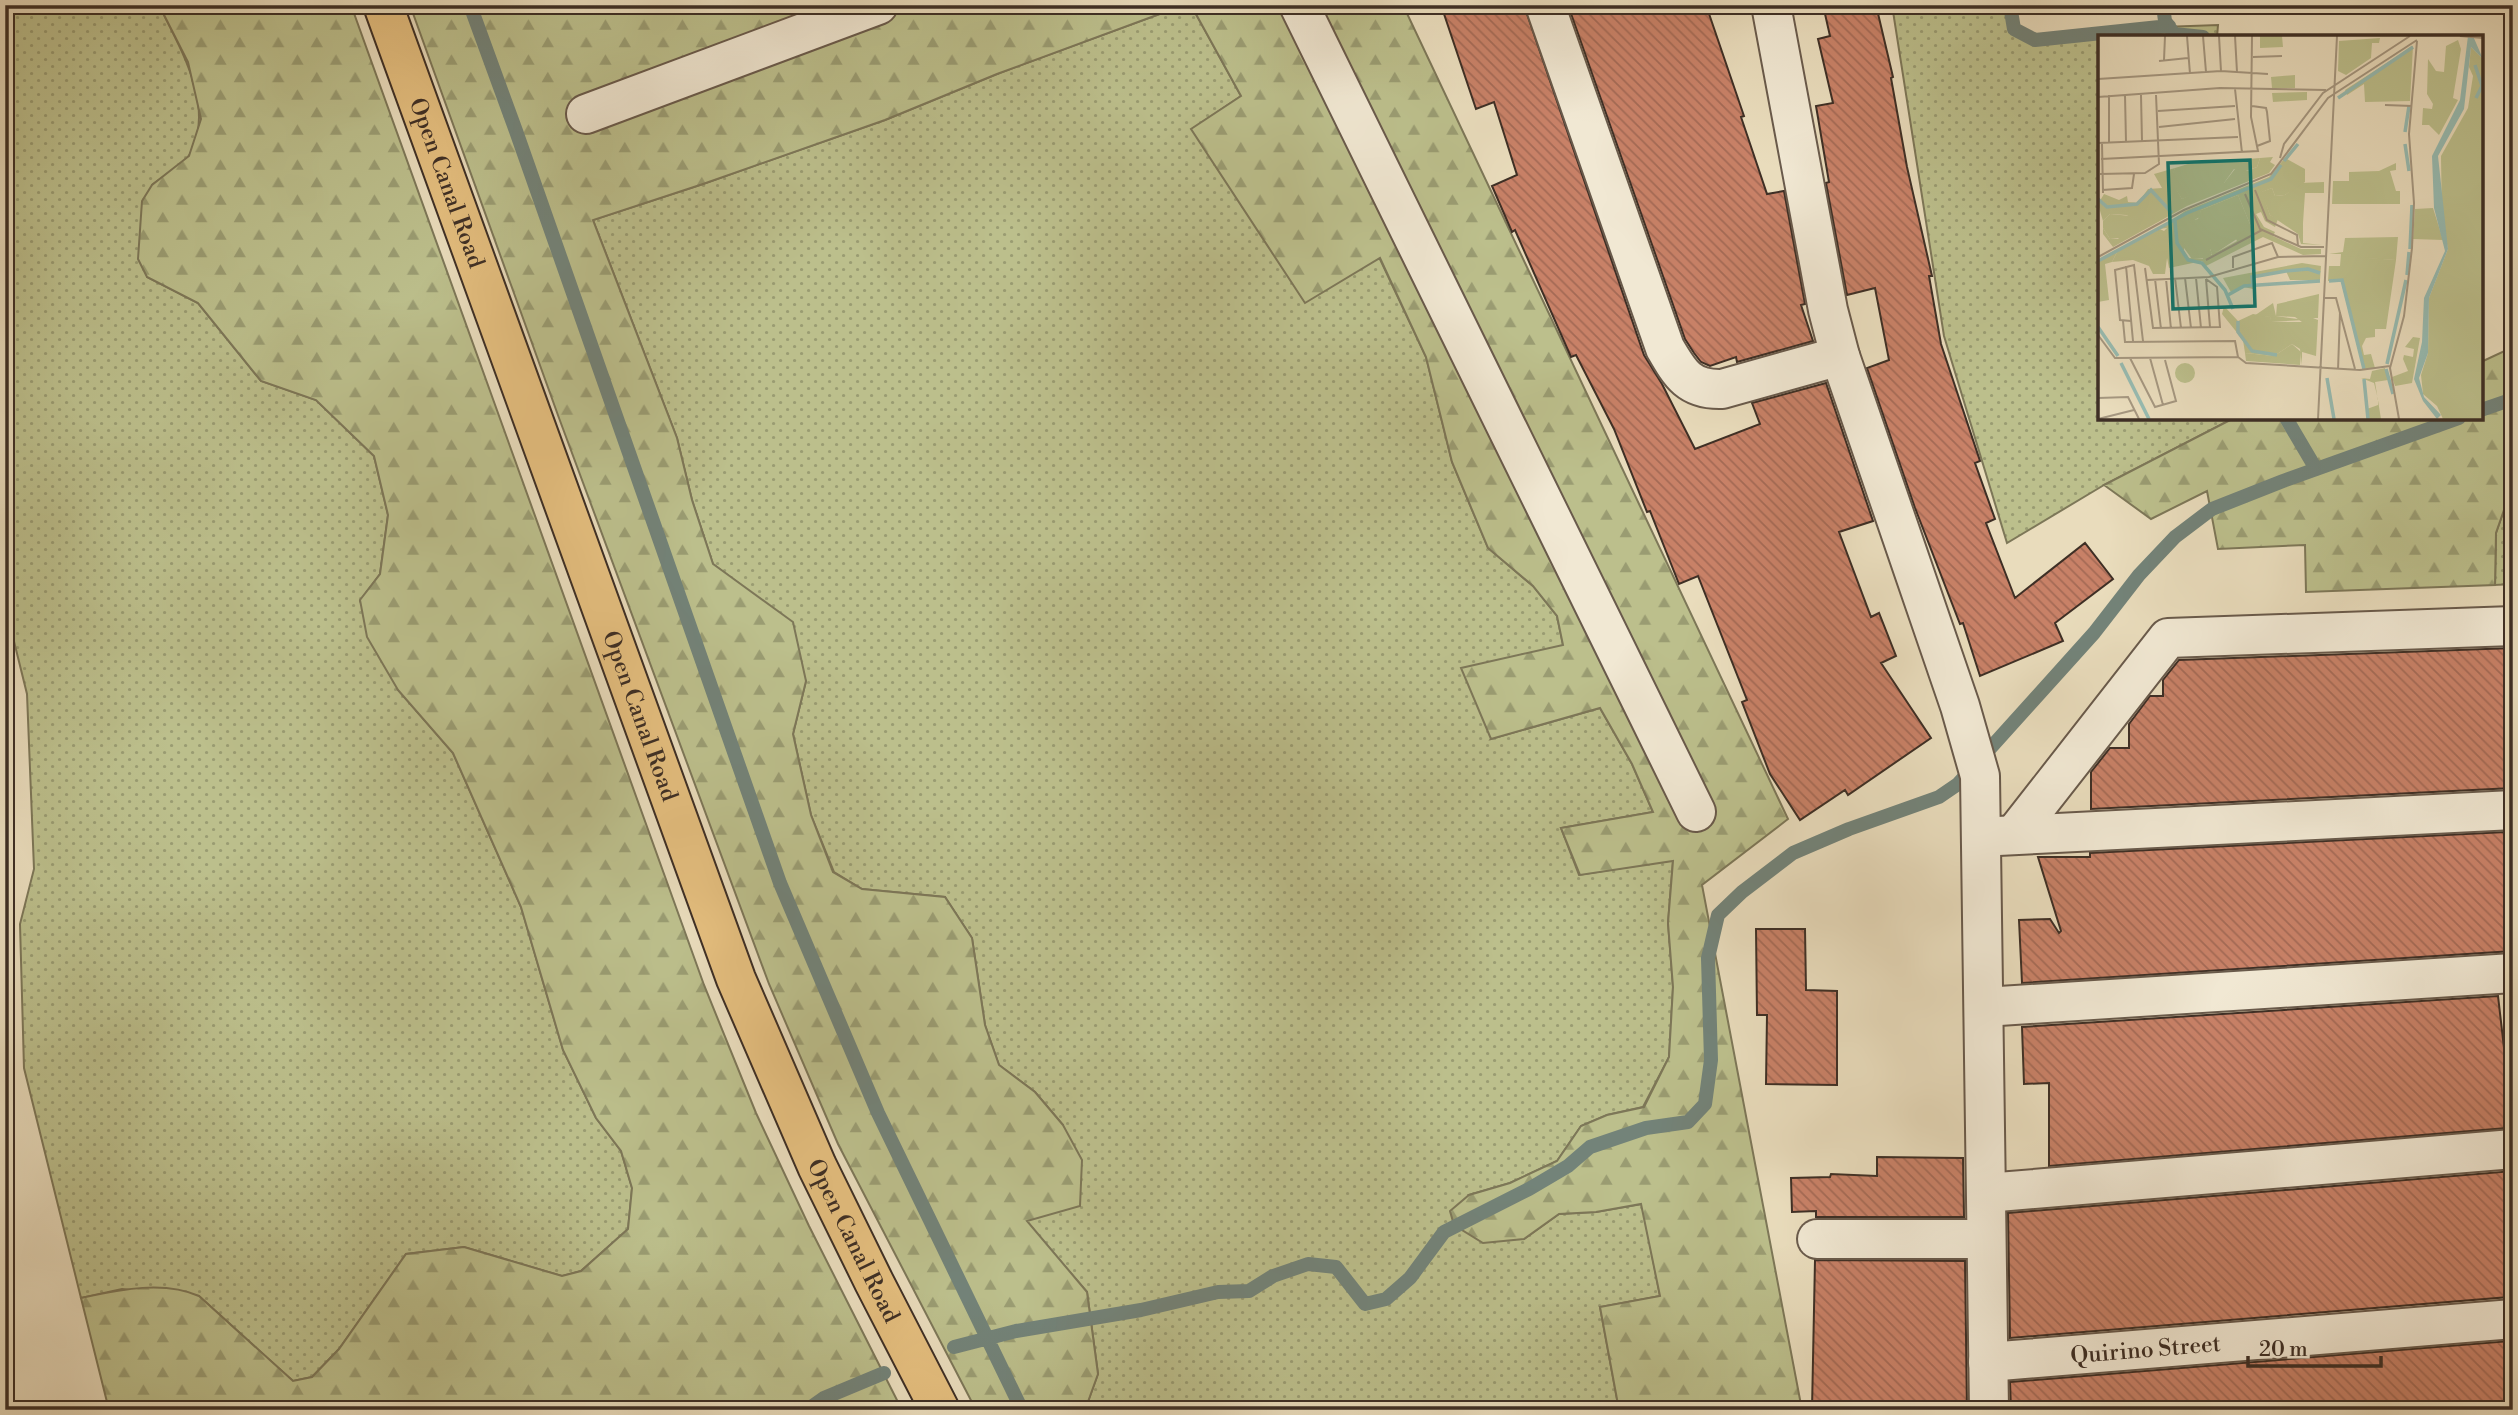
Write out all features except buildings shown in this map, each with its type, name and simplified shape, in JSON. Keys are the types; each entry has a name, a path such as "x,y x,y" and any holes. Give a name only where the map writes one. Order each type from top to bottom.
{"main road":[{"name":"Open Canal Road","path":"383,5 736,979 817,1166 940,1410"}],"street":[{"path":"586,114 878,5"},
{"path":"1299,5 1696,812"},
{"path":"1545,5 1665,348 1687,380 1710,389 1722,389 1840,356"},
{"path":"1771,5 1828,310 1840,356 1960,706 1998,836 1984,1007 1989,1410"},
{"path":"1998,836 2168,638 2513,626"},
{"path":"1998,836 2513,810"},
{"path":"1984,1007 2513,973"},
{"path":"1986,1193 2513,1149"},
{"path":"1817,1239 1986,1239"},
{"name":"Quirino Street","path":"1988,1362 2513,1319"}],"green space":[{"path":"5,5 159,5 192,78 199,117 197,136 190,154 152,185 147,277 198,303 261,381 316,400 374,456 388,515 380,574 360,601 398,690 453,753 521,907 563,1050 596,1118 621,1151 632,1188 628,1229 581,1271 562,1276 464,1247 406,1254 339,1349 312,1377 293,1381 199,1296 122,1289 81,1298 24,1068 20,924 34,869 27,694 8,617 5,555"},
{"path":"159,5 351,5 704,985 756,1113 809,1226 902,1410 109,1410 81,1298 156,1287 199,1296 293,1381 312,1377 339,1349 406,1254 464,1247 562,1276 581,1271 628,1229 632,1188 621,1151 596,1118 563,1050 521,907 453,753 398,690 367,637 360,600 380,574 388,515 374,456 316,400 261,381 198,303 147,277 138,259 142,201 152,185 189,156 201,119 188,62"},
{"path":"410,5 1184,5 997,74 885,120 593,220 677,438 692,500 713,564 793,622 806,681 793,734 811,815 833,872 862,889 945,897 972,938 985,1025 999,1065 1035,1092 1063,1125 1082,1160 1080,1206 1027,1221 1087,1292 1098,1374 1085,1410 976,1410 838,1144 769,984 559,418"},
{"path":"1184,5 1191,5 1241,96 1192,129 1379,257 1426,357 1452,462 1488,548 1533,586 1557,616 1563,645 1491,739 1600,708 1632,764 1653,812 1561,828 1579,875 1673,860 1668,923 1673,987 1669,1057 1643,1107 1607,1115 1581,1126 1557,1161 1510,1183 1469,1195 1524,1239 1559,1214 1596,1212 1642,1204 1660,1296 1600,1307 1619,1410 1085,1410 1098,1374 1087,1292 1026,1221 1063,1125 1035,1092 999,1065 985,1025 972,938 945,897 862,889 834,872 811,815 793,734 806,681 741,585 713,564 692,500 677,438 593,220 885,120 997,74"},
{"path":"1191,5 1403,5 1788,819 1702,885 1802,1410 1619,1410 1600,1307 1660,1296 1641,1204 1596,1212 1559,1214 1524,1239 1483,1243 1454,1225 1450,1211 1469,1195 1510,1183 1557,1161 1581,1126 1607,1115 1644,1107 1669,1057 1673,987 1668,923 1673,861 1580,875 1561,828 1653,812 1632,764 1600,708 1491,739 1461,668 1563,645 1557,616 1533,586 1488,548 1452,462 1426,357 1380,258 1305,303 1191,129 1241,96"},
{"path":"1892,5 2010,5 2014,29 2036,40 2162,27 2218,25 2217,35 2098,35 2098,420 2230,420 2104,485 2007,543 1944,336"},
{"path":"2513,347 2513,484 2496,533 2495,585 2306,592 2305,545 2218,549 2207,491 2151,519 2104,485 2230,420 2483,420 2483,361"},
{"path":"2513,484 2513,584 2495,585 2496,533"}],"waterway":[{"path":"470,5 780,883 878,1113 1022,1410"},
{"path":"2010,5 2014,29 2035,40 2169,26"},
{"path":"2163,5 2165,21 2174,34 2184,35"},
{"path":"2483,409 2513,399"},
{"path":"2287,420 2316,469"},
{"path":"954,1347 1016,1331 1141,1310 1218,1292 1249,1291 1273,1276 1308,1264 1336,1267 1365,1304 1386,1299 1410,1278 1444,1232 1529,1189 1568,1166 1590,1147 1646,1128 1688,1122 1705,1104 1711,1060 1708,958 1718,915 1742,892 1793,853 1849,829 1939,797 1958,784 2094,633 2139,575 2175,537 2212,509 2453,420"},
{"path":"807,1410 824,1398 884,1373"}]}
